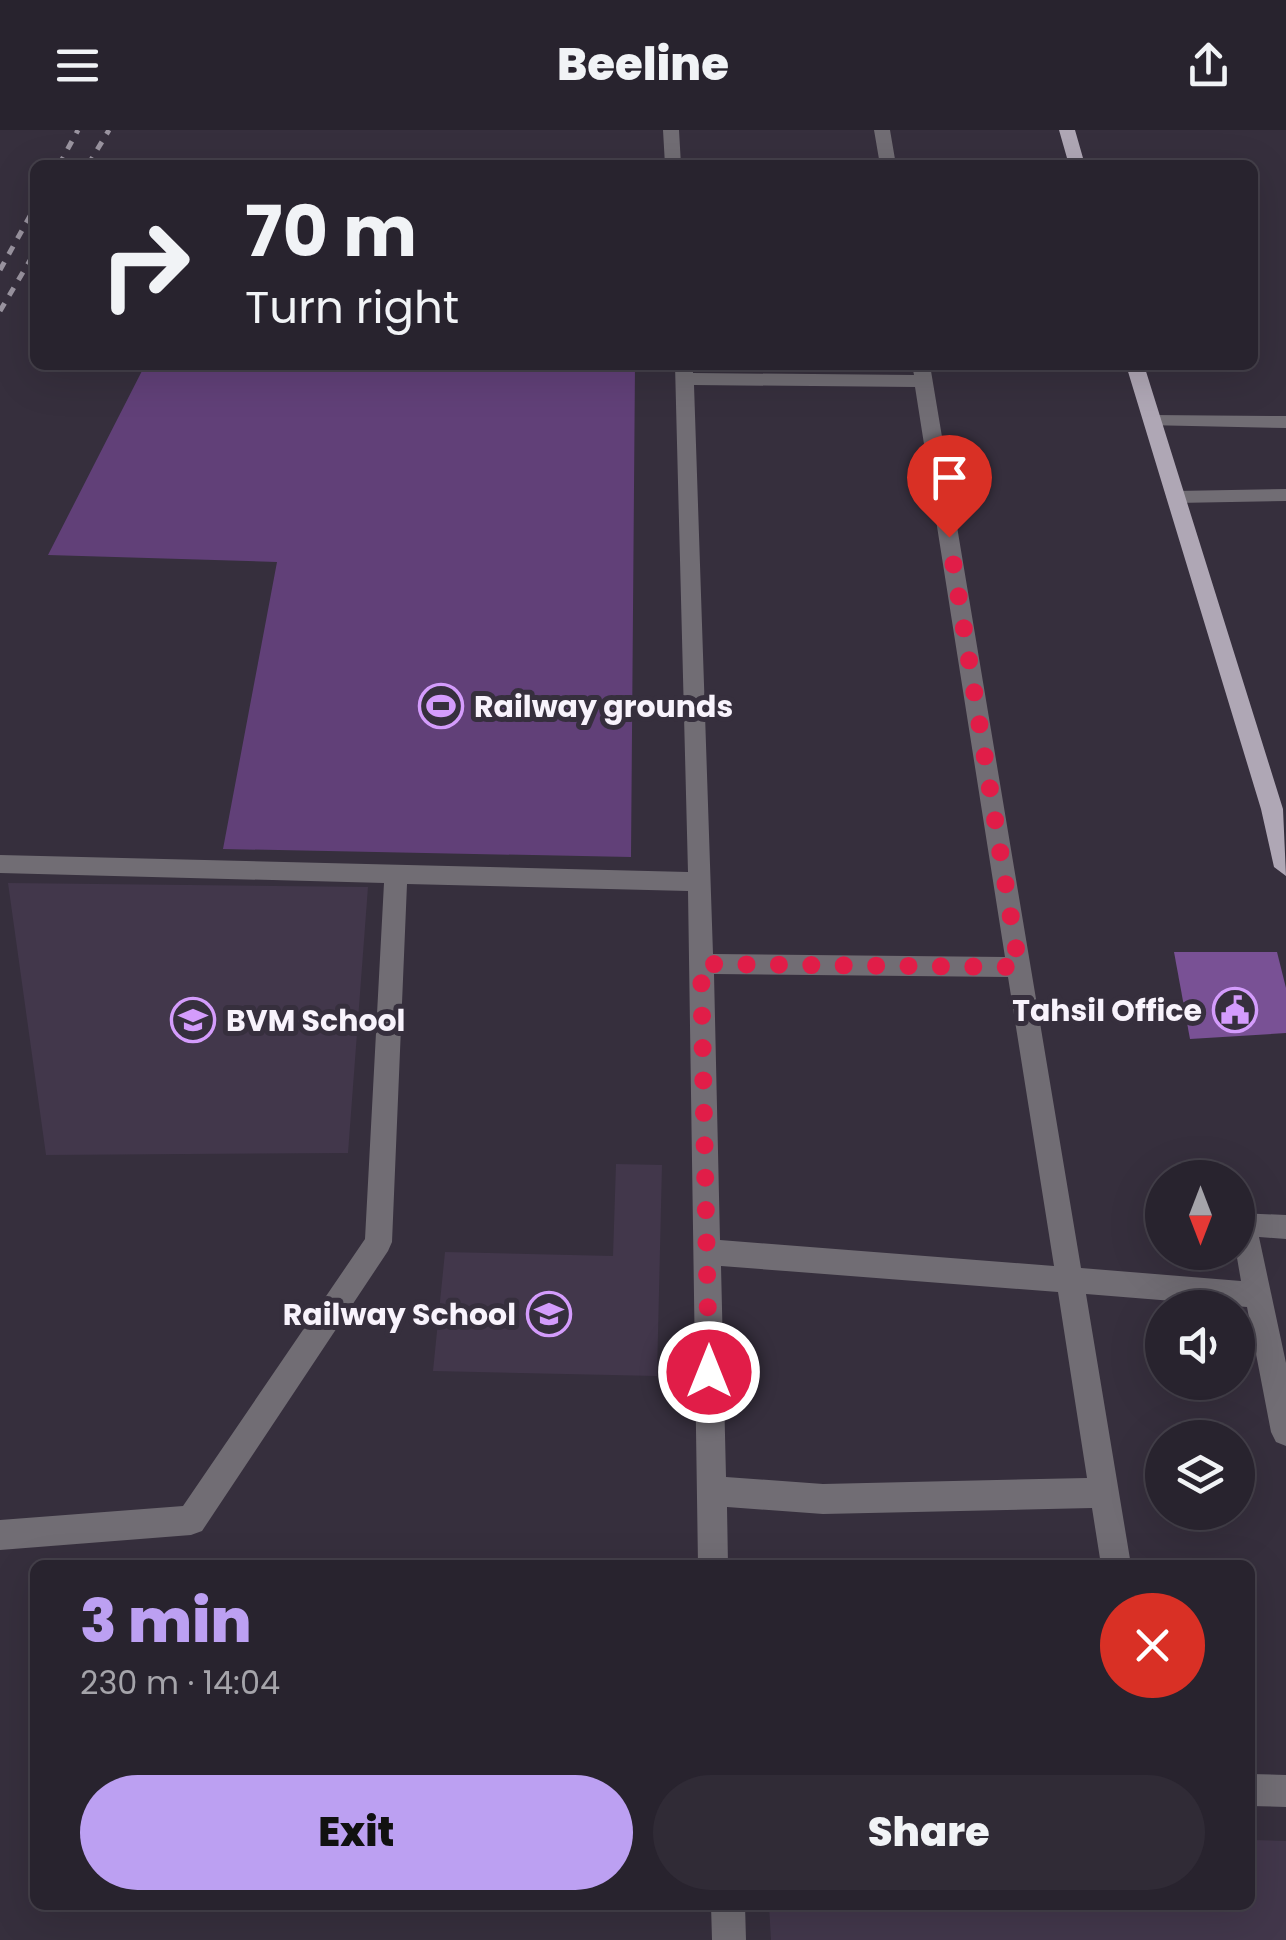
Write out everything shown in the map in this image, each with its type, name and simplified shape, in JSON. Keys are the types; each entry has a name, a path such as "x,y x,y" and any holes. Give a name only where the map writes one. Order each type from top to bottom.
{"main road":[{"path":"1067,130 1076,160"},
{"path":"1137,370 1279,808 1286,867"}],"street":[{"path":"670,130 673,160"},
{"path":"882,130 887,160"},
{"path":"713,1560 709,1252 684,372 922,373 1115,1560"},
{"path":"1152,421 1286,422"},
{"path":"1176,497 1286,495"},
{"path":"0,864 700,882"},
{"path":"0,1535 191,1520 378,1242 396,873"},
{"path":"701,964 1019,967"},
{"path":"1286,1227 1244,1224 1286,1432"},
{"path":"709,1252 1258,1295"},
{"path":"710,1491 823,1499 1105,1494"},
{"path":"1255,1790 1286,1791"},
{"path":"728,1910 729,1940"}],"shaded area":[{"name":"Railway grounds","path":"142,370 635,370 631,857 223,849 277,562 48,555"},
{"name":"BVM School","path":"8,883 368,887 348,1153 46,1155"},
{"name":"Railway School","path":"616,1164 662,1165 657,1376 433,1371 445,1252 613,1256"},
{"path":"1255,1840 1286,1841 1286,1940 771,1940 769,1910 1255,1910"}],"building":[{"name":"Tahsil Office","path":"1174,952 1277,952 1286,988 1286,1033 1190,1039"}],"railway":[{"path":"62,160 78,130"},
{"path":"91,160 109,130"},
{"path":"0,270 30,216"},
{"path":"0,311 30,260"}],"place":[{"name":"Railway grounds","path":"441,706"},
{"name":"Tahsil Office","path":"1235,1010"},
{"name":"BVM School","path":"193,1020"},
{"name":"Railway School","path":"549,1314"}],"route":[{"path":"709,1372 701,964 1019,967 949,537"}]}
